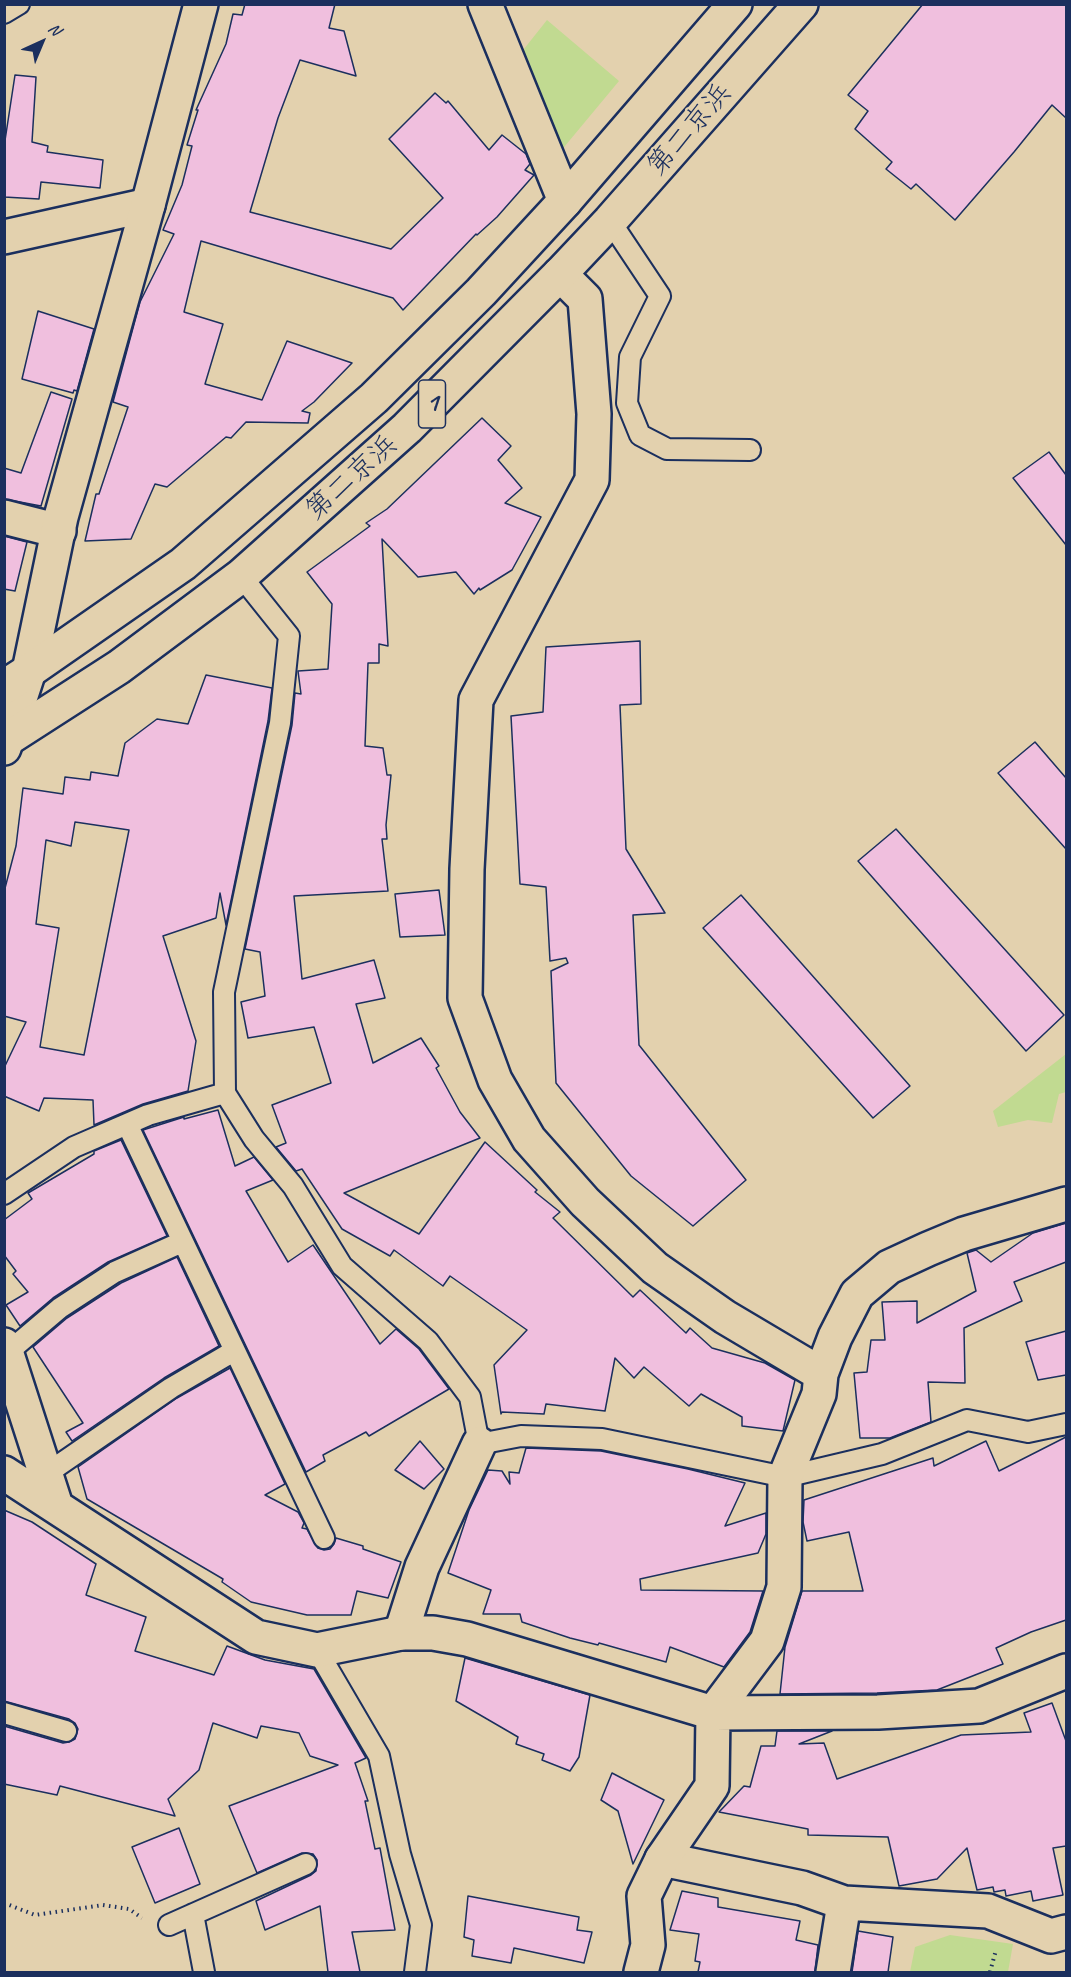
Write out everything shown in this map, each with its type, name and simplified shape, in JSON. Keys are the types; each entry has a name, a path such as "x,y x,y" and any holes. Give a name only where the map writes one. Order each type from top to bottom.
{"main road":[{"path":"5,743 17,679 201,4"},
{"path":"485,4 565,201"},
{"name":"第二京浜","path":"17,679 183,564 365,406 481,292 565,201 735,4"},
{"name":"第二京浜","path":"5,743 119,667 241,576 407,428 610,221 801,4"},
{"path":"4,237 148,205"},
{"path":"560,274 585,299 594,414 592,480 476,700 467,869 465,998 495,1080 529,1139 585,1202 655,1268 724,1317 821,1374"},
{"path":"4,518 59,531"},
{"path":"641,1972 648,1945 644,1896 662,1859 712,1786 713,1713 768,1641 784,1587 785,1477 819,1394 821,1374 835,1337 857,1294 889,1267 964,1234 1066,1204"},
{"path":"6,1349 56,1506"},
{"path":"401,1633 422,1567 479,1444"},
{"path":"4,1473 256,1636 317,1650 401,1633 434,1633 467,1639 713,1713 878,1712 979,1706 1066,1671"},
{"path":"662,1859 802,1888 844,1903 988,1911 1051,1936 1066,1932"},
{"path":"833,1972 844,1903"}],"lane":[{"path":"4,13 19,4"},
{"path":"610,221 660,296 630,357 627,403 640,435 667,449 750,450"},
{"path":"241,576 289,636 280,723 224,992 225,1093 254,1139 293,1186 342,1266 428,1341 470,1397 479,1444 520,1436 602,1439 785,1477 882,1454 967,1420 1028,1432 1066,1424"},
{"path":"4,1194 74,1147 148,1115 225,1093"},
{"path":"126,1125 324,1538"},
{"path":"6,1349 60,1308 115,1272 182,1242"},
{"path":"46,1474 171,1388 234,1351"},
{"path":"317,1650 379,1756 400,1854 421,1925 415,1972"},
{"path":"4,1713 66,1731"},
{"path":"169,1925 306,1863"},
{"path":"193,1914 204,1972"}],"path":[{"path":"4,1903 35,1915 103,1905 129,1909 150,1923 169,1925"}],"green space":[{"path":"547,20 619,81 560,152 520,54"},
{"path":"1066,1054 1066,1092 1059,1094 1052,1123 1028,1120 998,1127 993,1111"},
{"path":"950,1935 1013,1944 1008,1972 910,1972 915,1947"}],"building":[{"path":"245,4 335,4 329,28 344,31 356,76 300,60 278,118 250,212 391,249 443,198 389,139 435,93 446,103 448,101 489,150 502,135 526,154 530,164 525,170 534,175 497,217 476,234 403,310 393,298 201,241 184,312 223,324 205,384 262,400 287,341 352,363 314,402 302,411 310,413 308,423 246,422 231,438 226,437 167,487 155,484 131,539 85,541 96,494 99,494 128,407 113,402 140,302 174,234 163,230 182,185 192,146 187,145 198,110 196,110 226,44 233,14 242,15"},
{"path":"923,4 1066,4 1066,118 1052,105 955,220 916,184 911,189 886,169 892,162 855,129 868,111 848,95"},
{"path":"15,75 36,77 32,142 48,146 47,152 103,160 100,188 41,182 39,199 4,197 4,147"},
{"path":"38,311 94,329 77,391 74,390 73,393 22,379"},
{"path":"51,392 72,399 41,506 4,499 4,468 21,473"},
{"path":"482,418 511,446 498,460 522,488 505,503 541,517 512,570 480,590 479,588 474,594 456,572 418,577 382,539 388,646 379,644 379,663 368,663 365,746 383,748 387,775 391,775 386,825 387,839 382,839 388,891 294,896 302,979 374,960 385,998 356,1004 373,1063 421,1038 439,1066 436,1068 460,1112 480,1138 344,1193 419,1234 485,1142 537,1190 535,1192 560,1212 553,1218 633,1297 640,1290 686,1333 690,1328 712,1348 765,1363 795,1380 783,1431 742,1426 742,1417 701,1394 689,1406 644,1367 634,1378 615,1358 605,1411 546,1404 544,1414 502,1412 501,1414 494,1365 527,1330 450,1276 443,1286 394,1250 390,1256 342,1229 302,1169 296,1171 276,1147 286,1143 272,1105 331,1083 314,1027 248,1038 241,1002 265,996 260,952 245,949 292,725 295,693 301,694 298,671 328,669 332,604 307,572 370,526 366,523 387,509"},
{"path":"1049,452 1066,475 1066,545 1013,478"},
{"path":"4,536 27,542 15,591 4,589"},
{"path":"640,641 641,704 620,705 626,849 665,913 633,915 639,1045 746,1180 693,1226 631,1176 556,1083 551,971 568,963 566,958 550,961 546,887 520,884 511,716 543,712 546,647"},
{"path":"206,675 272,688 268,721 226,925 220,893 216,918 163,936 196,1041 188,1091 143,1104 94,1125 93,1100 44,1098 39,1111 4,1096 4,1068 26,1022 4,1016 4,892 16,846 23,788 63,794 65,777 90,780 91,772 118,776 125,743 157,719 188,724","holes":["75,822 129,830 84,1055 40,1047 59,928 36,924 46,840 71,846"]},
{"path":"1035,742 1066,778 1066,849 998,773"},
{"path":"896,829 1064,1015 1026,1051 858,861"},
{"path":"439,890 445,935 400,937 395,894"},
{"path":"741,895 910,1086 873,1118 703,928"},
{"path":"218,1110 235,1166 254,1157 273,1180 246,1191 288,1262 313,1245 380,1344 396,1329 419,1349 449,1389 369,1436 366,1432 323,1455 325,1461 306,1472 143,1130 184,1117 184,1119"},
{"path":"121,1140 167,1236 108,1262 53,1298 20,1326 6,1305 28,1292 13,1274 16,1271 4,1255 4,1220 32,1199 28,1193 94,1154 94,1151"},
{"path":"1066,1223 1066,1262 1014,1282 1022,1301 964,1328 965,1383 928,1382 931,1422 890,1438 860,1438 854,1373 867,1372 871,1340 885,1340 882,1302 917,1301 917,1323 976,1291 967,1253 976,1250 991,1262 1033,1233"},
{"path":"177,1257 219,1346 164,1378 72,1441 66,1432 83,1423 33,1347 67,1318 121,1283"},
{"path":"1066,1331 1066,1375 1038,1380 1026,1342"},
{"path":"230,1368 285,1484 265,1495 298,1512 304,1523 302,1528 307,1529 318,1548 330,1549 336,1538 363,1546 363,1549 401,1562 388,1598 357,1591 351,1615 307,1615 251,1602 222,1582 223,1579 87,1499 78,1467 177,1398"},
{"path":"1066,1437 1066,1620 1031,1632 996,1648 1003,1664 937,1690 780,1694 785,1647 802,1591 863,1591 849,1532 807,1541 803,1522 804,1500 933,1458 934,1466 986,1441 999,1471"},
{"path":"420,1441 444,1469 424,1489 395,1470"},
{"path":"526,1448 601,1451 745,1483 725,1526 766,1513 766,1534 758,1553 640,1579 641,1590 763,1591 750,1632 724,1667 670,1647 666,1662 599,1643 598,1645 570,1638 522,1622 520,1614 483,1614 491,1590 448,1573 469,1510 488,1470 502,1471 510,1484 509,1472 519,1473"},
{"path":"4,1510 32,1522 96,1564 86,1595 146,1617 135,1651 214,1675 227,1646 265,1660 314,1669 366,1758 355,1763 368,1801 365,1801 375,1849 380,1848 395,1930 352,1932 360,1972 328,1972 320,1906 265,1930 256,1901 311,1875 316,1871 317,1860 313,1854 302,1853 257,1873 229,1806 338,1765 310,1756 299,1733 261,1726 257,1738 213,1723 199,1770 168,1799 175,1816 60,1786 57,1795 4,1784 4,1726 63,1743 75,1739 78,1729 69,1719 4,1701"},
{"path":"465,1658 590,1695 579,1757 570,1771 542,1760 544,1754 516,1744 518,1737 456,1701"},
{"path":"1052,1703 1066,1741 1066,1846 1053,1848 1063,1895 1033,1901 1031,1891 1006,1896 1005,1890 994,1892 993,1887 977,1890 967,1848 937,1879 899,1886 888,1837 808,1835 808,1829 719,1812 744,1786 750,1787 761,1746 775,1746 777,1731 832,1731 799,1744 824,1743 837,1779 961,1735 1031,1732 1024,1713"},
{"path":"612,1773 664,1800 633,1864 618,1811 601,1800"},
{"path":"179,1828 200,1884 155,1903 132,1847"},
{"path":"682,1891 718,1898 718,1907 800,1921 796,1940 818,1945 815,1972 698,1972 700,1962 695,1961 699,1934 670,1930"},
{"path":"468,1896 579,1917 577,1930 592,1932 584,1963 514,1948 511,1963 472,1956 474,1940 464,1937"},
{"path":"858,1931 893,1937 888,1972 852,1972"}]}
